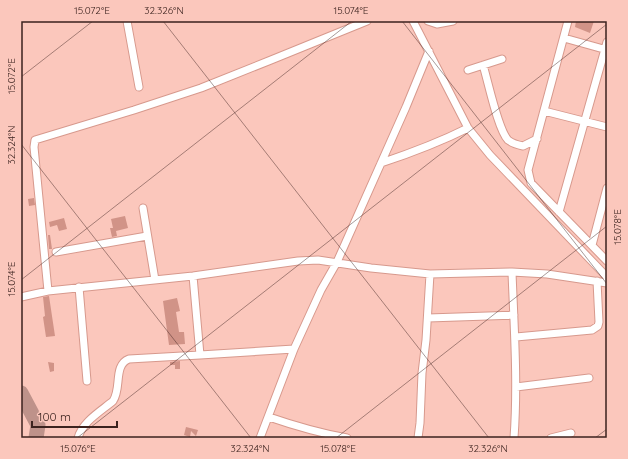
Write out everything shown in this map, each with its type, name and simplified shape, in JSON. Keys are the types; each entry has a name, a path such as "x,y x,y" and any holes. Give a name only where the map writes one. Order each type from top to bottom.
{"street":[{"path":"126,21 139,87"},
{"path":"48,290 34,147 35,140 201,88 367,21"},
{"path":"413,21 468,128 490,155 607,277"},
{"path":"428,21 437,24 453,21"},
{"path":"568,21 528,170 531,183 607,262"},
{"path":"559,212 606,47 564,38"},
{"path":"260,438 294,349 321,290 337,262 429,51"},
{"path":"468,70 502,59"},
{"path":"483,65 505,136 510,141 523,146 531,161"},
{"path":"544,111 607,127"},
{"path":"381,163 445,140 468,128"},
{"path":"523,146 537,139"},
{"path":"592,245 607,188"},
{"path":"143,208 154,280"},
{"path":"56,252 147,236"},
{"path":"21,297 48,290 193,276 298,261 318,260 371,268 430,274 512,272 547,274 607,283"},
{"path":"512,272 516,337 514,438"},
{"path":"418,438 422,373 428,318 430,274"},
{"path":"193,276 200,355"},
{"path":"516,337 592,330 596,328 599,322 597,281"},
{"path":"79,287 87,381"},
{"path":"428,318 514,316"},
{"path":"78,438 80,431 85,424 116,398 118,392 120,367 124,361 129,359 294,349"},
{"path":"516,387 589,378"},
{"path":"269,417 325,434 347,438"},
{"path":"551,438 571,432"}],"building":[{"path":"576,21 594,21 590,33 575,27"},
{"path":"34,198 35,205 29,206 28,199"},
{"path":"125,216 128,228 116,231 117,236 112,237 110,228 113,228 111,219"},
{"path":"64,218 67,229 59,231 57,225 50,227 49,222"},
{"path":"48,235 50,235 52,249 49,249"},
{"path":"49,296 55,336 46,337 43,317 45,316 43,297"},
{"path":"177,298 180,311 176,312 179,332 184,332 185,344 169,345 163,301"},
{"path":"180,361 180,369 175,369 175,365 170,365 170,362"},
{"path":"48,362 54,363 54,371 50,372"},
{"path":"186,427 198,430 196,436 191,431 190,437 184,435"}],"taxiway":[{"path":"21,393 38,425 36,438"}]}
